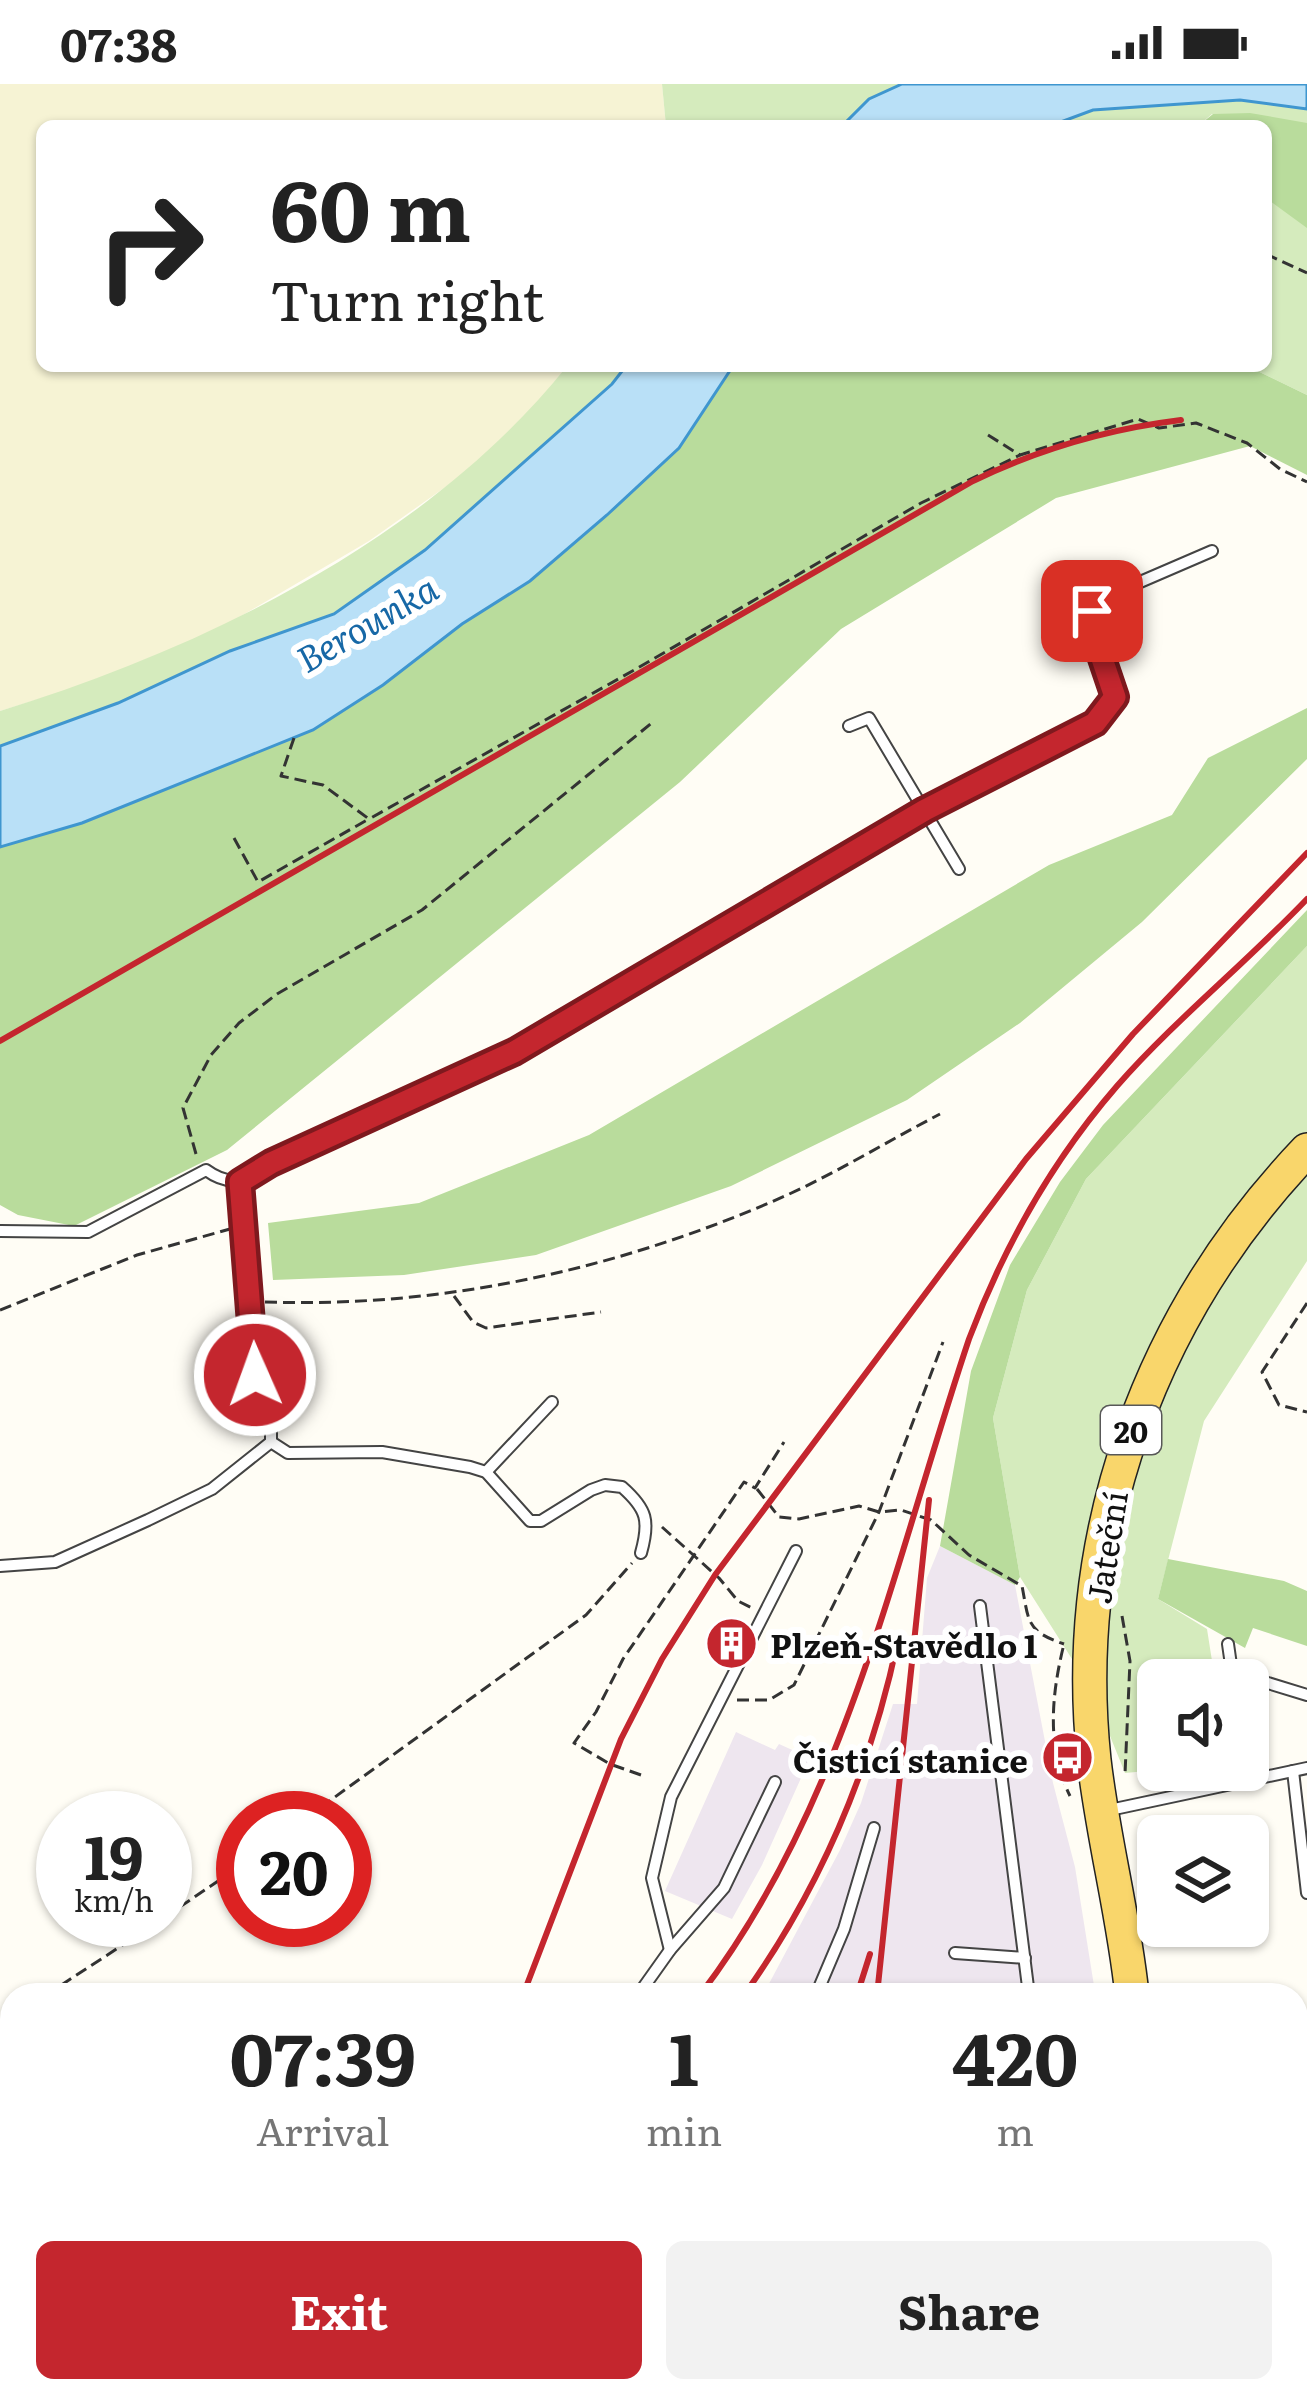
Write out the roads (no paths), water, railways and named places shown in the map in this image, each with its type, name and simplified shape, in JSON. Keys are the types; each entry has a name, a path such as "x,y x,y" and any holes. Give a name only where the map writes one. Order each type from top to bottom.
{"main road":[{"name":"Jateční","path":"1131,1983 1114,1810 1090,1689 1104,1526 1148,1384 1196,1294 1256,1208 1307,1150"}],"lane":[{"path":"0,1231 88,1232 206,1170 221,1181 240,1182 271,1163 514,1052 925,810 1095,723 1115,697 1093,632 1092,611 1103,598 1212,551"},
{"path":"849,726 869,718 959,869"},
{"path":"0,1566 56,1562 164,1513 212,1489 271,1442 272,1425 255,1375 240,1182"},
{"path":"486,1472 552,1402"},
{"path":"271,1442 288,1453 382,1452 486,1472 530,1521 541,1521 605,1485 622,1487 646,1515 649,1526 641,1553"},
{"path":"670,1950 652,1878 670,1797 796,1551"},
{"path":"980,1606 1028,1983"},
{"path":"1228,1644 1232,1672 1307,1695"},
{"path":"1114,1810 1307,1768"},
{"path":"1293,1771 1307,1893"},
{"path":"647,1983 724,1888 775,1782"},
{"path":"821,1983 844,1929 874,1828"},
{"path":"955,1953 1025,1958"}],"water":[{"path":"902,84 1307,84 1307,109 1240,100 1093,110 1066,120 848,120 869,99"},
{"name":"Berounka","path":"621,372 729,372 679,448 607,515 530,581 462,624 383,685 313,730 82,823 0,847 0,746 118,703 230,651 334,614 425,550"}],"railway":[{"path":"0,1041 973,481 1074,442 1181,420"},
{"path":"528,1983 621,1739 662,1659 715,1575 1026,1159 1133,1034 1307,853"},
{"path":"708,1983 750,1921 793,1843 829,1762 861,1679 969,1339 1032,1206 1071,1144 1117,1086 1307,899"},
{"path":"878,1983 929,1500"},
{"path":"752,1983 796,1913 839,1826 873,1735 898,1640"},
{"path":"861,1983 870,1954"}],"place":[{"name":"Plzeň-Stavědlo 1","path":"731,1643"},
{"name":"Čisticí stanice","path":"1067,1758"}]}
